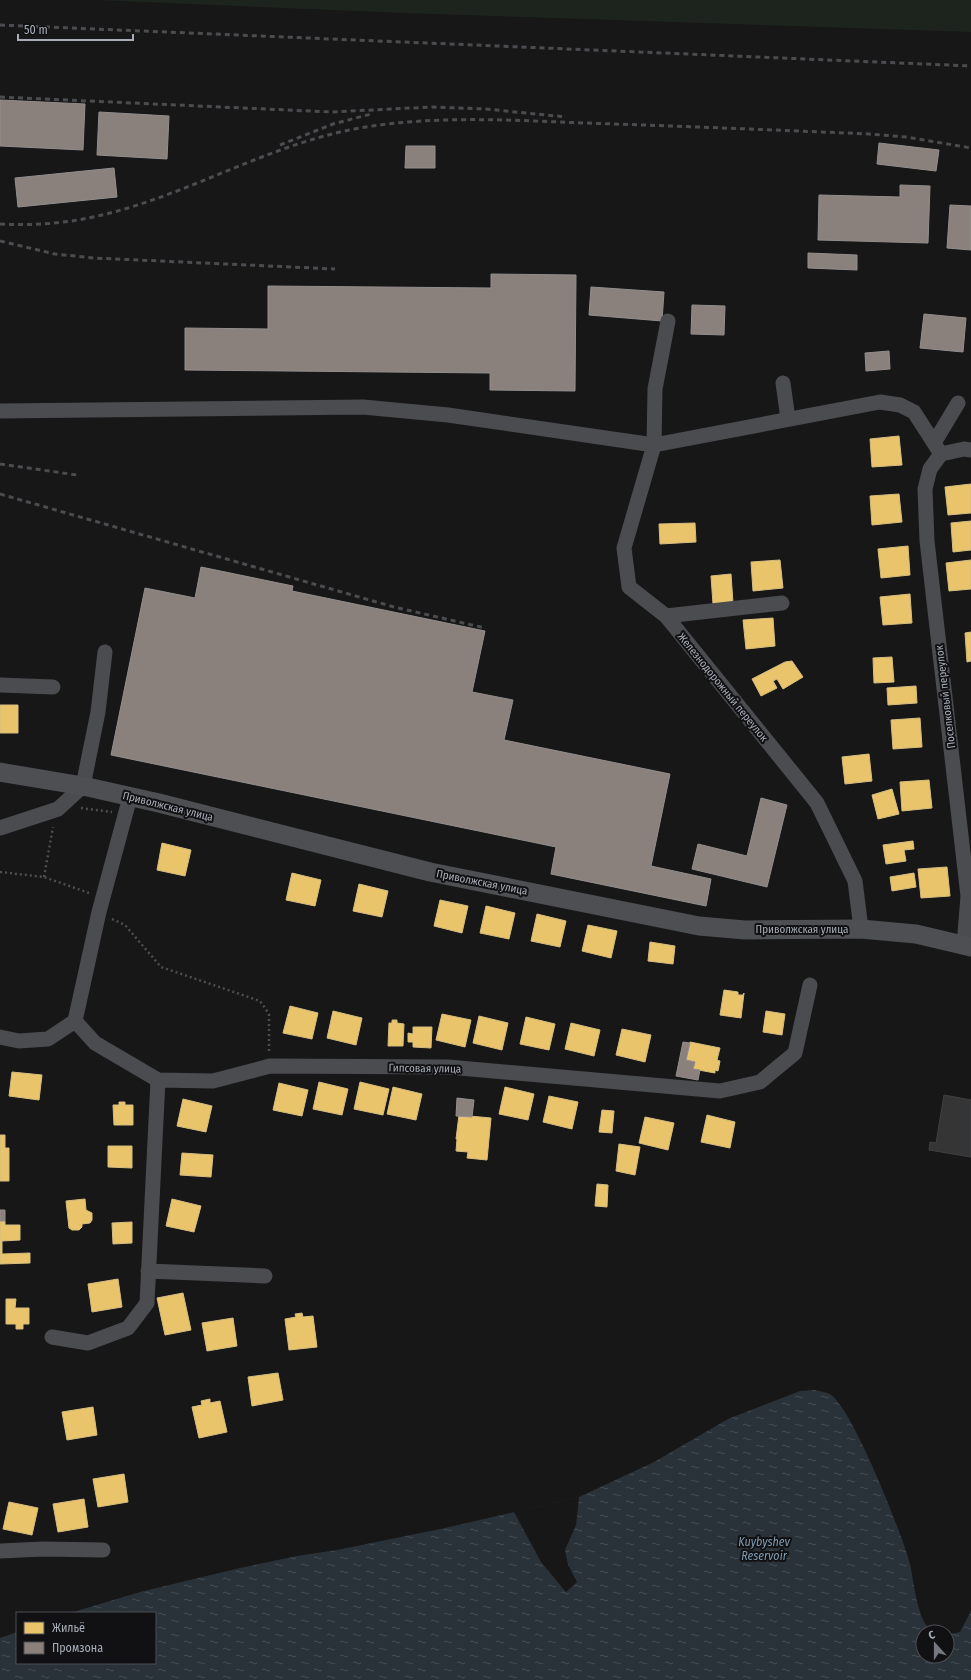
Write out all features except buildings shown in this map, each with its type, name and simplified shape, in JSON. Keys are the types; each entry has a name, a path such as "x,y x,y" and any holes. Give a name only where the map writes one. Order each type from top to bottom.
{"main road":[{"name":"Приволжская улица","path":"0,772 83,786 128,805 430,872 699,926 745,930 861,929 916,934 968,946"}],"street":[{"name":"Железнодорожный переулок","path":"668,321 655,388 654,445 624,548 629,587 666,616 817,803 855,881 861,929"},
{"path":"783,383 788,419"},
{"path":"0,411 363,407 448,415 654,445 880,402 900,404 914,412 938,448 971,450"},
{"name":"Поселковый переулок","path":"958,403 938,448 925,489 927,541 968,896 968,946"},
{"path":"666,616 782,603"},
{"path":"0,828 58,809 83,786 98,712 105,652"},
{"path":"0,685 53,687"},
{"path":"0,1038 19,1041 48,1038 75,1021 99,912 128,805"},
{"name":"Гипсовая улица","path":"75,1021 95,1043 158,1080 213,1081 270,1066 448,1067 720,1091 760,1082 795,1053 810,985"},
{"path":"52,1337 88,1343 128,1328 147,1303 158,1080"},
{"path":"148,1270 265,1276"},
{"path":"0,1551 43,1549 103,1550"}],"path":[{"path":"78,808 128,805"},
{"path":"44,877 56,820"},
{"path":"0,872 44,877 103,898"},
{"path":"99,912 125,925 161,967 260,1001 269,1014 270,1066"}],"shaded area":[{"path":"95,0 971,0 971,32 404,13"}],"water":[{"name":"Kuybyshev Reservoir","path":"815,1390 825,1392 830,1394 840,1404 876,1473 910,1564 917,1601 923,1620 926,1624 915,1624 915,1664 955,1664 955,1633 960,1632 971,1611 971,1680 0,1680 0,1638 16,1632 16,1664 156,1664 156,1612 73,1612 140,1592 240,1568 445,1528 579,1497 654,1462 728,1419 800,1391"}],"pier":[{"path":"579,1497 576,1525 565,1550 568,1565 577,1582 566,1592 541,1562 514,1512"}],"railway":[{"path":"0,25 971,66"},
{"path":"0,97 332,112 432,107 486,109 566,117"},
{"path":"280,145 333,124 371,114"},
{"path":"0,224 27,225 53,223 80,220 106,214 168,194 290,146 354,129 411,122 440,120 498,120 869,134 906,137 971,148"},
{"path":"0,241 55,254 94,258 335,269"},
{"path":"0,464 77,475"},
{"path":"0,494 394,607 485,628"}]}
